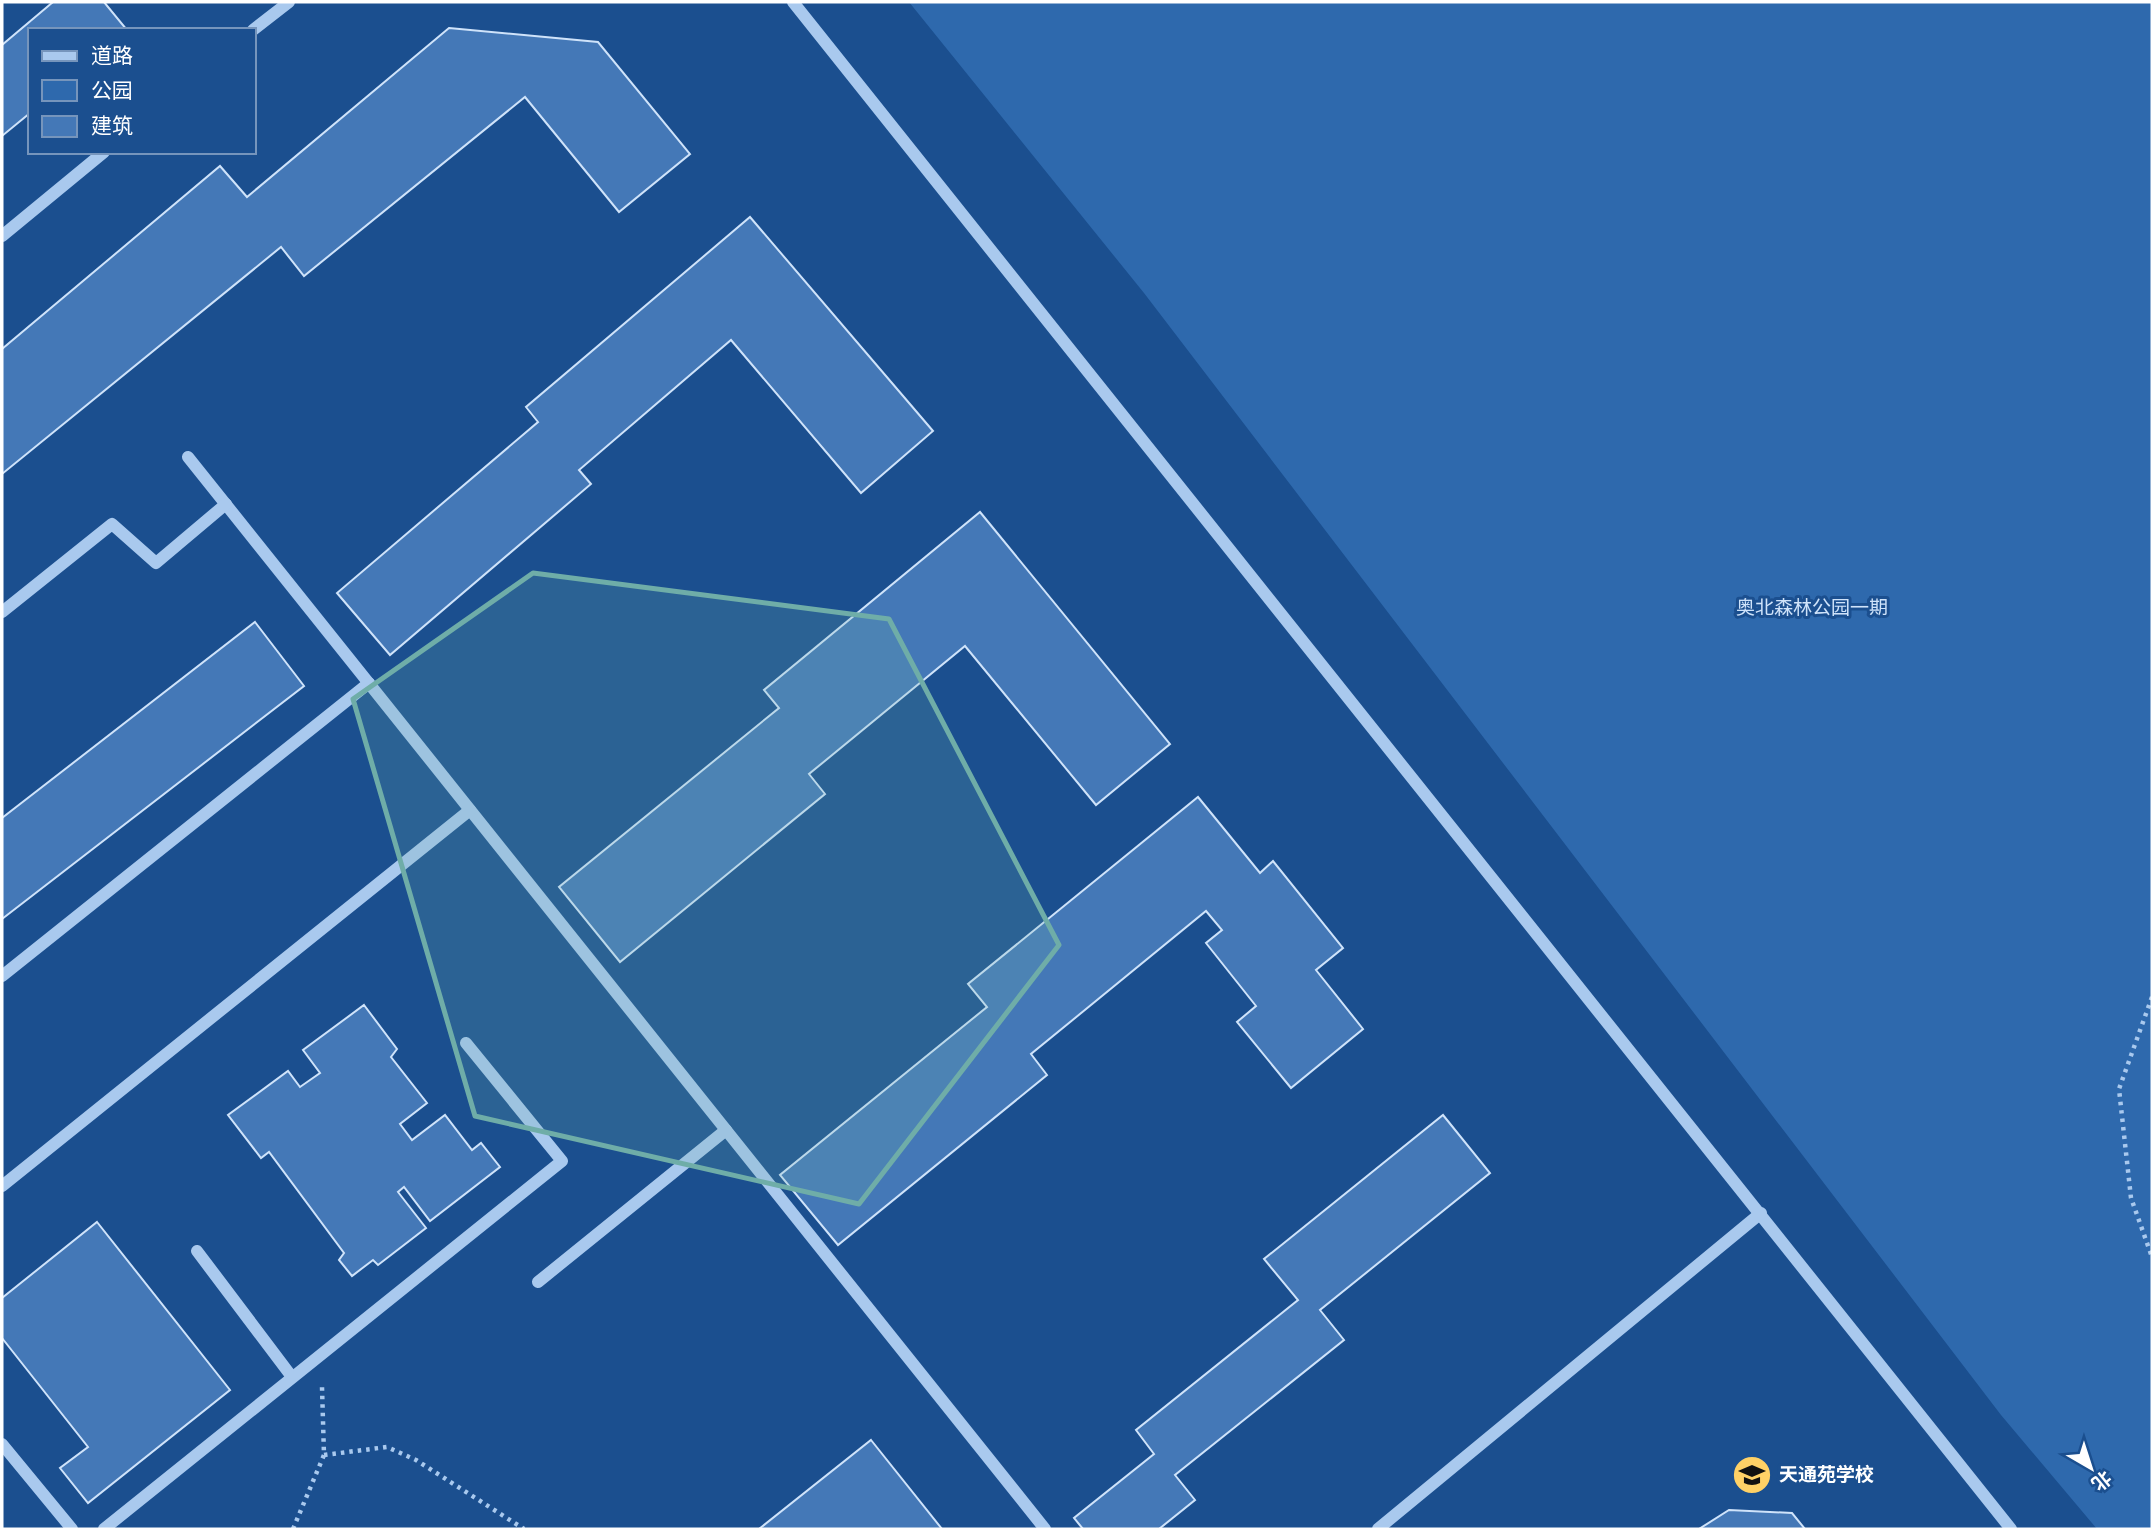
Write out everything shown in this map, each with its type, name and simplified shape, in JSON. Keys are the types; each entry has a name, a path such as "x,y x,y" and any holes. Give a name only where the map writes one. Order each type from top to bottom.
{"street":[{"path":"256,28 289,2"},
{"path":"793,2 2011,1529"},
{"path":"2,236 102,154"},
{"path":"188,457 1045,1529"},
{"path":"2,612 111,524 156,562 226,504"},
{"path":"2,976 369,683"},
{"path":"2,1186 470,810"},
{"path":"104,1529 562,1161 466,1043"},
{"path":"538,1282 726,1130"},
{"path":"1378,1529 1761,1213"},
{"path":"197,1251 292,1377"},
{"path":"2,1444 72,1529"}],"path":[{"path":"2152,997 2119,1089 2131,1198 2152,1257"},
{"path":"293,1529 324,1455 321,1354"},
{"path":"324,1455 387,1447 416,1460 524,1529"}],"highlighted area":[{"path":"533,573 889,619 1059,945 859,1204 475,1116 353,699"}],"green space":[{"name":"奥北森林公园一期","path":"909,2 2152,2 2152,1529 2097,1529 2001,1415 1144,293"}],"building":[{"path":"53,2 104,2 125,28 28,28 28,115 2,136 2,45"},
{"path":"449,28 598,42 690,154 619,212 525,97 304,276 281,247 2,474 2,349 220,166 247,197"},
{"path":"750,217 933,431 861,493 731,340 579,470 591,484 390,655 337,593 538,422 526,407"},
{"path":"980,512 1170,744 1096,805 965,646 809,774 825,794 620,962 559,887 779,708 764,690"},
{"path":"255,622 304,686 2,919 2,818"},
{"path":"1198,797 1260,873 1273,861 1343,948 1316,970 1363,1029 1291,1088 1237,1022 1256,1006 1206,943 1222,930 1206,911 1031,1054 1047,1075 838,1245 780,1175 987,1007 968,984"},
{"path":"364,1005 397,1049 391,1057 427,1103 400,1124 412,1140 445,1115 472,1150 481,1143 500,1167 430,1221 404,1187 398,1192 426,1228 378,1265 373,1260 352,1276 339,1260 344,1253 269,1152 261,1158 228,1115 288,1071 300,1087 320,1073 303,1050"},
{"path":"1443,1115 1490,1173 1320,1310 1344,1340 1175,1475 1195,1500 1159,1529 1083,1529 1074,1518 1154,1454 1136,1430 1298,1300 1264,1259"},
{"path":"97,1222 230,1390 88,1503 60,1468 88,1447 2,1338 2,1298"},
{"path":"871,1440 942,1529 759,1529"},
{"path":"1729,1510 1792,1513 1805,1529 1699,1529"}],"place":[{"name":"天通苑学校","path":"1752,1475"}]}
